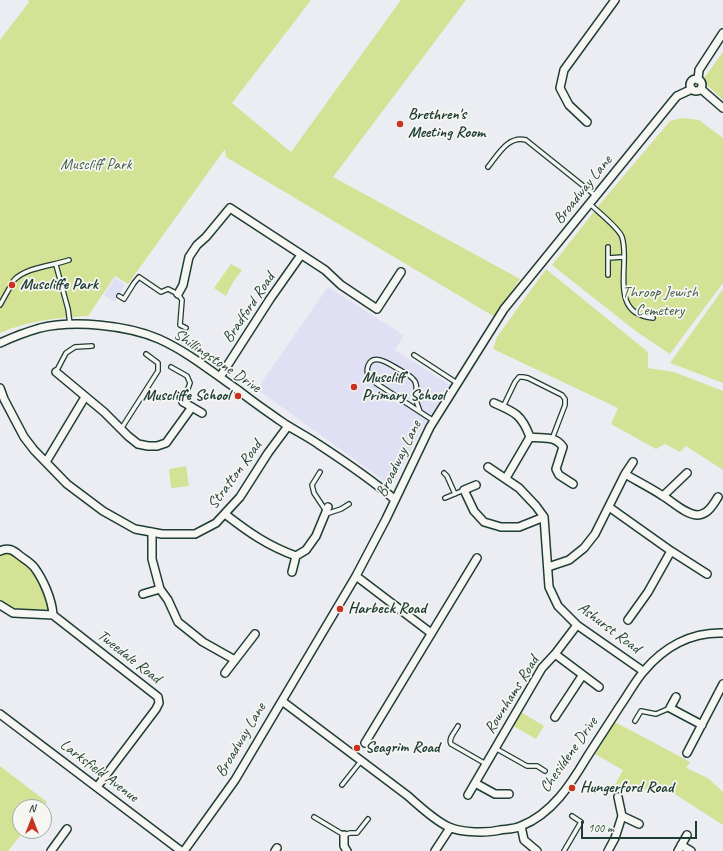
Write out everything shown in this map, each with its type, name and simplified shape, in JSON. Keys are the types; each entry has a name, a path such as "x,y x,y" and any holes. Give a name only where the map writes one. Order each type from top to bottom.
{"street":[{"path":"587,122 569,105 560,88 564,70 616,0"},
{"path":"701,89 702,84 698,80 699,70 723,33"},
{"path":"698,80 694,80 690,85 692,89 696,91 701,89"},
{"name":"Broadway Lane","path":"183,851 235,780 282,701 356,576 434,421 504,309 677,96 692,89"},
{"path":"701,89 723,108"},
{"path":"178,294 183,285 189,257 228,206 325,270 341,285 377,309 401,272"},
{"name":"Bradford Road","path":"220,377 270,299 301,255"},
{"name":"Shillingstone Drive","path":"0,342 41,328 70,324 114,327 141,332 159,339 186,354 220,377 288,426 324,448 394,499"},
{"path":"56,372 104,412 138,444 157,446 166,443 192,407"},
{"name":"Stratton Road","path":"0,388 2,400 24,437 34,450 67,484 103,511 135,529 162,534 195,534 216,523 240,497 268,453 288,426"},
{"path":"46,462 86,397"},
{"path":"183,402 202,413"},
{"path":"494,403 512,411 523,420 530,437"},
{"path":"530,437 559,441 563,447 556,469 559,475 573,484"},
{"path":"506,478 530,437"},
{"path":"548,567 569,560 584,548 595,534 625,474 634,462"},
{"path":"476,485 464,490 474,511 484,522 501,527 519,527 544,517 519,488 488,467"},
{"path":"663,496 687,473"},
{"path":"625,474 692,514 698,515 704,513 710,509 718,497"},
{"path":"609,507 706,574"},
{"path":"292,572 296,556 306,550 316,536 326,511"},
{"path":"225,514 254,536 279,550 296,556"},
{"name":"Ashurst Road","path":"544,517 549,587 558,606 577,625 643,671"},
{"path":"152,532 152,559 160,589 168,600 178,622 203,642 236,660"},
{"path":"0,551 8,549 14,551 34,566 52,606 53,615 13,613 0,605"},
{"path":"628,620 648,592 671,551"},
{"path":"365,743 477,558"},
{"path":"356,576 431,633"},
{"path":"143,594 160,589"},
{"name":"Tweedale Road","path":"53,615 158,697 159,703 156,709 97,787"},
{"name":"Rownhams Road","path":"468,795 542,668 555,654 577,625"},
{"name":"Chesildene Drive","path":"282,701 421,808 450,828 483,832 520,826 544,812 561,796 643,671 664,651 678,642 691,637 712,633 723,633"},
{"path":"226,673 255,634"},
{"path":"555,654 599,688"},
{"path":"555,718 582,676"},
{"path":"687,753 723,684"},
{"path":"676,697 670,708 702,725"},
{"name":"Larksfield Avenue","path":"0,714 183,851"},
{"path":"475,783 495,794 509,794"},
{"path":"608,851 615,838 622,816 618,797"},
{"path":"622,816 639,824"},
{"path":"520,826 524,840 537,851"},
{"path":"436,851 450,828"},
{"path":"50,851 67,829"},
{"path":"344,835 344,846 347,851"},
{"path":"687,835 680,848 692,851"}],"lane":[{"path":"488,167 509,142 522,138 596,196"},
{"path":"590,204 621,235 624,247 624,294 627,303 632,310 645,317 653,318"},
{"path":"608,247 608,275"},
{"path":"608,258 623,257"},
{"path":"0,305 17,277 26,272 56,265 69,260"},
{"path":"56,265 68,309 70,324"},
{"path":"119,296 124,299 134,282 139,278 161,292 168,290 178,294 182,300 180,325 186,328"},
{"path":"56,372 66,353 75,347 92,346"},
{"path":"121,429 158,371 158,363 146,354"},
{"path":"414,356 458,383"},
{"path":"420,412 416,400 416,383 414,379 385,361 378,359 369,363 367,374 371,380 420,412 434,421"},
{"path":"171,367 187,376 190,383 183,402"},
{"path":"503,407 515,382 519,378 523,377 562,395 565,399 565,405 552,439"},
{"path":"320,472 312,485 314,493 326,511 341,509 350,504"},
{"path":"444,473 447,476 455,494"},
{"path":"446,498 464,490"},
{"path":"635,721 641,711 656,714 670,708"},
{"path":"458,726 451,738 451,744 486,764"},
{"path":"495,748 526,766 537,766 545,771"},
{"path":"342,785 361,761"},
{"path":"564,851 581,822 572,816"},
{"path":"314,817 344,835 357,833 368,819"}],"shaded area":[{"path":"115,278 125,285 114,302 104,295"},
{"name":"Muscliff Primary School","path":"328,287 404,335 395,350 450,385 421,430 396,479 391,483 387,483 257,389"}],"green space":[{"name":"Muscliff Park","path":"28,0 311,0 232,103 291,152 401,0 466,0 333,177 520,279 495,317 226,157 225,149 128,284 115,276 88,316 33,322 0,333 0,40 29,2"},
{"path":"723,52 723,100 708,86 704,78"},
{"name":"Throop Jewish Cemetery","path":"682,118 699,120 723,138 723,283 670,354 637,332 552,265 600,204 670,121"},
{"path":"231,264 242,270 233,282 226,296 214,288"},
{"path":"546,269 648,352 648,368 674,372 723,391 723,470 686,446 680,452 665,444 656,449 611,424 618,408 493,349 497,337"},
{"path":"723,289 723,383 670,363"},
{"path":"186,466 189,486 171,488 169,469"},
{"path":"12,552 33,568 50,605 49,608 45,610 14,608 0,599 0,555"},
{"path":"521,712 544,726 536,739 513,726"},
{"path":"615,722 690,762 686,768 708,778 723,792 723,825 659,784 654,794 636,784 630,794 615,785 623,770 595,754"},
{"path":"0,766 43,799 12,799 12,839 18,839 8,851 0,851"}],"place":[{"name":"Brethren's Meeting Room","path":"400,124"},
{"name":"Muscliffe Park","path":"12,285"},
{"name":"Muscliff Primary School","path":"354,387"},
{"name":"Muscliffe School","path":"238,396"},
{"name":"Harbeck Road","path":"340,609"},
{"name":"Seagrim Road","path":"357,748"},
{"name":"Hungerford Road","path":"572,788"}]}
